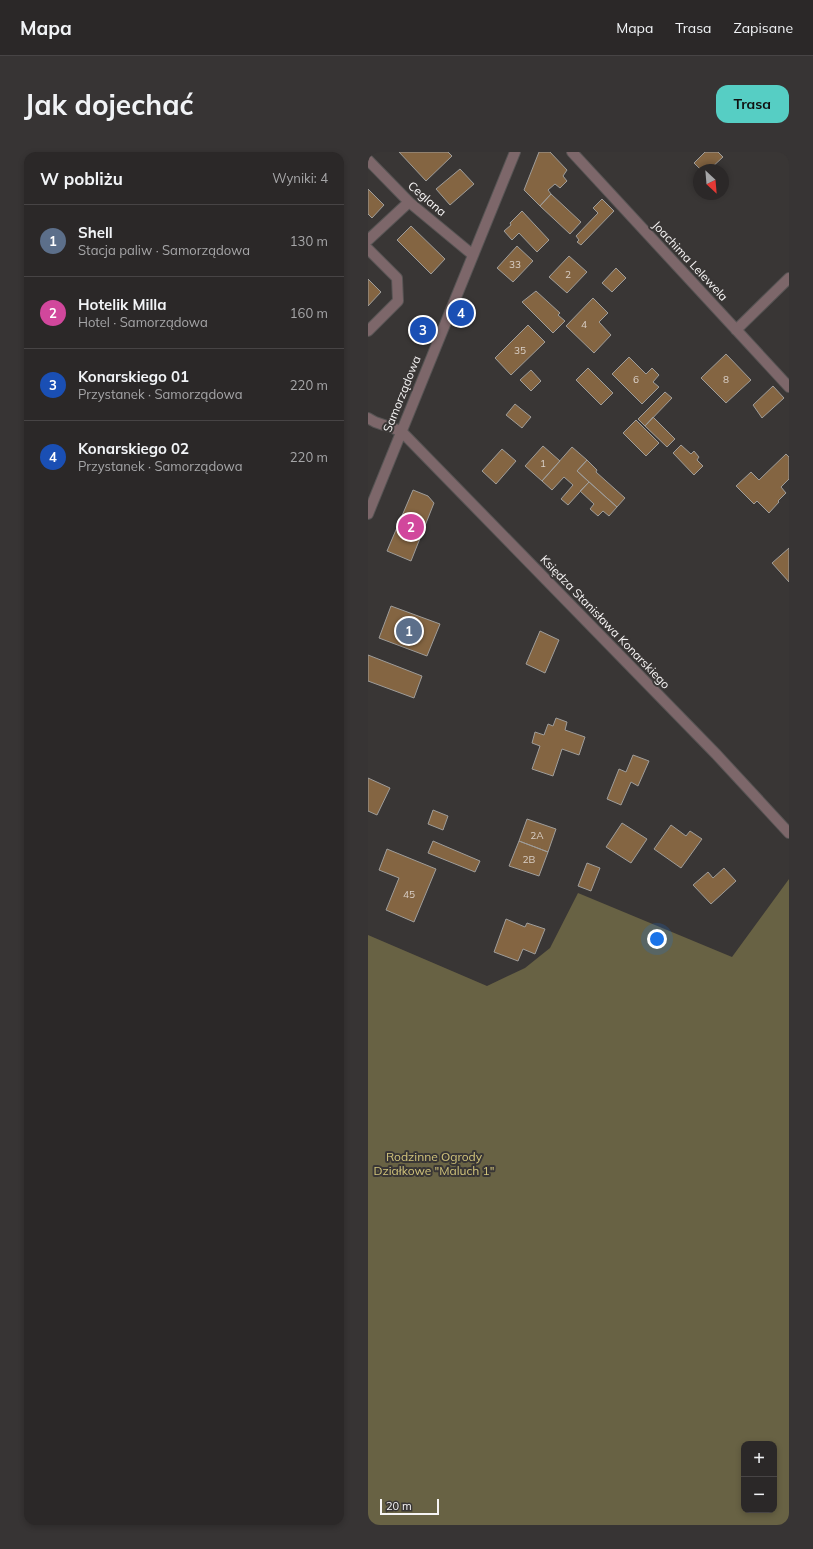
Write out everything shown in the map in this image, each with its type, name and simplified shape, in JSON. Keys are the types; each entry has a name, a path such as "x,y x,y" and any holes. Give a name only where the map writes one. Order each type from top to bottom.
{"street":[{"name":"Samorządowa","path":"368,514 515,152"},
{"name":"Joachima Lelewela","path":"572,152 789,387"},
{"name":"Ceglana","path":"368,160 409,202 473,255"},
{"path":"368,240 409,202"},
{"path":"368,249 397,278 398,301 368,331"},
{"path":"736,330 789,278"},
{"path":"368,418 401,431"},
{"name":"Księdza Stanisława Konarskiego","path":"401,431 716,754 789,833"}],"green space":[{"name":"Rodzinne Ogrody Działkowe \"Maluch 1\"","path":"789,879 789,1525 368,1525 368,935 487,986 525,968 550,948 578,893 732,957"}],"building":[{"path":"399,152 448,152 452,156 426,181"},
{"path":"539,152 550,152 567,170 563,176 567,181 560,188 555,184 548,190 551,194 540,206 524,190"},
{"path":"705,152 718,152 723,157 715,164 694,163"},
{"path":"460,169 474,184 450,205 436,189"},
{"path":"368,189 384,205 372,218 368,214"},
{"path":"551,194 581,222 570,234 540,206"},
{"path":"602,199 614,211 581,245 577,242 579,240 576,236 598,213 593,208"},
{"path":"522,211 549,240 537,252 519,233 512,240 504,231"},
{"path":"411,226 445,259 431,274 397,240"},
{"path":"517,246 533,261 513,282 497,268"},
{"path":"569,256 587,272 567,293 549,277"},
{"path":"616,268 626,278 612,292 602,283"},
{"path":"368,279 381,292 368,306"},
{"path":"536,291 560,313 558,315 565,321 553,333 522,302"},
{"path":"593,298 608,313 599,322 611,335 594,353 566,326"},
{"path":"528,325 545,342 511,375 495,358"},
{"path":"726,354 751,380 726,403 701,378"},
{"path":"629,357 646,374 652,368 659,375 653,382 659,387 642,404 612,374"},
{"path":"588,368 613,393 601,405 576,380"},
{"path":"531,370 541,381 531,391 520,380"},
{"path":"773,386 784,398 762,418 753,405"},
{"path":"665,392 672,398 645,426 638,419"},
{"path":"515,404 531,417 522,428 506,415"},
{"path":"653,417 675,439 667,447 645,426"},
{"path":"636,420 659,443 646,456 623,433"},
{"path":"681,445 691,454 694,451 699,457 697,460 703,466 694,475 673,453"},
{"path":"543,446 560,461 542,481 525,466"},
{"path":"572,447 587,460 577,471 589,482 568,505 561,499 573,485 564,477 552,490 542,481"},
{"path":"502,449 516,461 496,484 482,471"},
{"path":"786,454 789,457 789,479 781,487 786,493 769,513 757,501 754,504 736,486 751,472 759,480"},
{"path":"587,460 597,470 596,472 625,498 617,507 577,471"},
{"path":"589,482 617,507 609,516 603,511 598,516 590,509 594,504 580,491"},
{"path":"413,490 428,496 434,503 411,561 387,551"},
{"path":"789,548 789,582 772,563"},
{"path":"391,606 440,624 427,656 379,638"},
{"path":"540,631 559,640 545,673 526,664"},
{"path":"368,655 422,676 414,698 368,681"},
{"path":"556,718 567,722 565,730 585,737 579,755 562,749 553,776 532,769 540,746 532,743 535,732 544,735 548,724 553,726"},
{"path":"633,755 649,761 638,786 631,782 621,805 607,799 619,769 626,772"},
{"path":"368,778 390,788 377,815 368,811"},
{"path":"433,810 448,816 443,830 428,824"},
{"path":"527,819 556,829 548,852 519,841"},
{"path":"622,823 647,839 631,863 606,847"},
{"path":"671,825 686,836 690,831 702,839 681,868 654,849"},
{"path":"433,841 480,861 475,872 428,853"},
{"path":"519,841 548,852 539,876 509,866"},
{"path":"387,849 436,869 414,922 386,910 399,878 379,870"},
{"path":"587,863 600,868 591,891 578,886"},
{"path":"724,868 736,881 711,904 693,885 708,872 713,878"},
{"path":"506,919 525,927 527,923 545,929 535,954 523,949 518,961 494,952"}],"place":[{"name":"Konarskiego 02","path":"461,313"},
{"name":"Konarskiego 01","path":"423,330"},
{"name":"Hotelik Milla","path":"411,527"},
{"name":"Shell","path":"409,631"}]}
